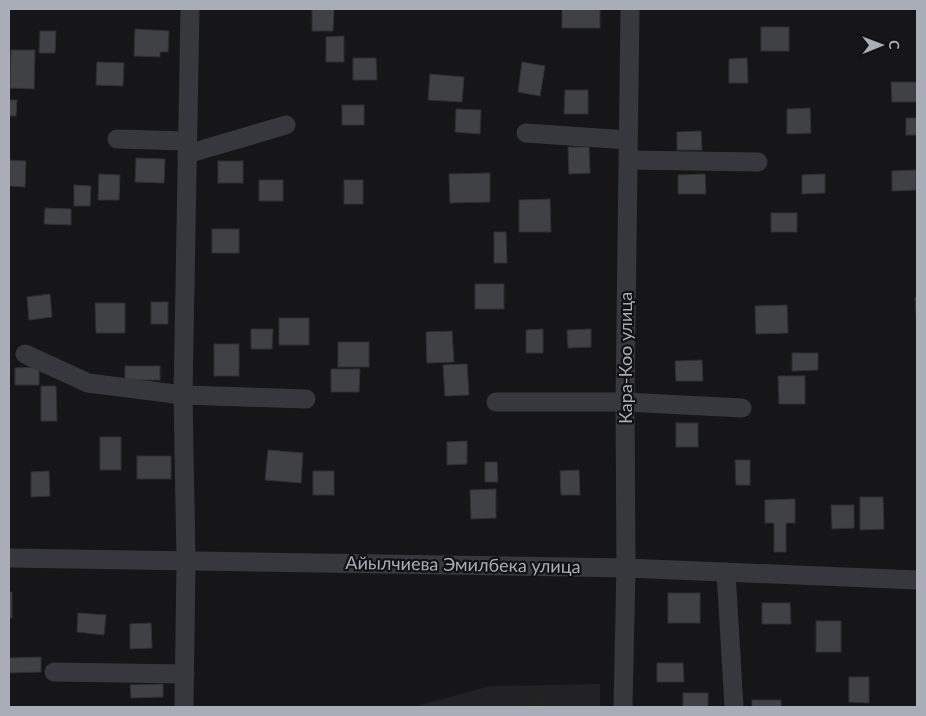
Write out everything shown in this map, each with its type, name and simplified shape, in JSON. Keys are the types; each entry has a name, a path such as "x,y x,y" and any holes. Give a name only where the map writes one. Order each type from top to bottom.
{"street":[{"path":"184,707 186,560 183,395 190,9"},
{"name":"Кара-Коо улица","path":"623,707 626,568 625,402 630,9"},
{"path":"117,138 187,147 286,125"},
{"path":"526,133 628,140"},
{"path":"628,160 758,162"},
{"path":"25,354 88,383 183,395 306,399"},
{"path":"496,402 625,402 742,408"},
{"name":"Айылчиева Эмилбека улица","path":"9,558 626,568 917,580"},
{"path":"726,572 734,707"},
{"path":"54,672 185,674"}],"shaded area":[{"path":"600,684 600,707 413,707 490,686"},
{"path":"535,702 544,702 555,707 516,707"}],"building":[{"path":"312,9 334,9 333,31 312,31"},
{"path":"562,9 600,9 600,28 562,28"},
{"path":"761,27 789,27 789,51 761,51"},
{"path":"135,29 169,31 168,52 160,52 160,57 134,56"},
{"path":"40,31 56,31 55,53 39,53"},
{"path":"344,36 344,62 326,62 326,37"},
{"path":"11,50 35,50 34,89 10,88"},
{"path":"353,58 376,58 377,80 353,80"},
{"path":"747,58 748,83 729,83 729,59"},
{"path":"97,62 124,63 123,86 96,85"},
{"path":"522,62 545,66 540,96 518,92"},
{"path":"430,74 464,77 462,102 428,100"},
{"path":"891,82 917,82 917,102 892,102"},
{"path":"565,90 588,90 588,114 564,114"},
{"path":"9,100 17,100 16,116 9,116"},
{"path":"342,105 364,105 364,125 342,125"},
{"path":"810,108 811,133 787,134 787,109"},
{"path":"456,109 481,110 480,134 455,132"},
{"path":"906,118 917,118 917,135 906,135"},
{"path":"701,131 702,150 677,150 677,132"},
{"path":"568,147 589,147 590,173 569,174"},
{"path":"136,158 165,159 164,183 135,182"},
{"path":"9,160 26,161 25,187 9,186"},
{"path":"218,161 243,161 243,183 218,183"},
{"path":"916,170 916,190 892,191 892,171"},
{"path":"490,173 490,202 450,203 449,174"},
{"path":"99,174 120,175 119,200 98,200"},
{"path":"705,174 706,194 678,194 678,175"},
{"path":"825,174 825,193 802,194 802,175"},
{"path":"259,180 283,180 283,201 259,201"},
{"path":"344,180 363,180 363,204 344,204"},
{"path":"74,185 91,186 90,206 74,206"},
{"path":"550,199 551,232 519,232 519,200"},
{"path":"45,208 71,209 71,225 44,224"},
{"path":"771,213 797,213 797,232 771,232"},
{"path":"212,229 239,229 239,253 212,253"},
{"path":"494,232 506,232 507,263 494,263"},
{"path":"475,284 504,284 504,309 475,309"},
{"path":"50,294 52,317 29,320 27,297"},
{"path":"917,297 917,328 915,298"},
{"path":"151,302 168,302 168,324 151,324"},
{"path":"95,303 125,303 125,333 96,333"},
{"path":"787,305 788,333 756,334 755,306"},
{"path":"279,318 309,318 309,345 279,345"},
{"path":"251,329 273,329 272,349 251,349"},
{"path":"543,329 543,353 526,353 526,330"},
{"path":"591,329 591,347 568,348 567,330"},
{"path":"452,331 454,362 427,363 426,332"},
{"path":"338,342 369,342 369,367 338,367"},
{"path":"214,344 239,344 239,376 214,376"},
{"path":"792,353 818,353 818,370 792,371"},
{"path":"702,360 703,381 676,381 675,361"},
{"path":"467,364 469,395 445,396 443,365"},
{"path":"125,366 160,366 160,380 125,380"},
{"path":"39,367 39,385 15,385 15,368"},
{"path":"331,369 360,369 359,392 331,392"},
{"path":"778,376 805,376 805,404 779,404"},
{"path":"41,386 56,386 57,421 41,421"},
{"path":"676,423 698,423 698,447 676,447"},
{"path":"100,437 121,437 121,470 100,470"},
{"path":"467,441 467,464 447,465 447,442"},
{"path":"268,450 303,453 301,483 265,480"},
{"path":"137,456 171,456 171,479 137,479"},
{"path":"735,460 750,460 750,485 736,485"},
{"path":"485,462 497,462 498,482 485,482"},
{"path":"579,470 580,495 561,495 560,471"},
{"path":"49,471 50,496 31,497 31,472"},
{"path":"313,471 334,471 334,495 313,495"},
{"path":"496,489 496,518 471,519 470,490"},
{"path":"860,497 883,497 884,529 860,530"},
{"path":"795,499 795,523 786,523 786,552 774,552 774,523 765,523 765,500"},
{"path":"831,505 854,505 854,528 832,529"},
{"path":"9,592 12,592 12,618 9,618"},
{"path":"668,593 700,593 700,623 668,623"},
{"path":"762,603 790,603 791,624 762,624"},
{"path":"78,613 106,615 104,635 77,632"},
{"path":"816,621 841,621 841,652 816,652"},
{"path":"151,623 152,648 130,649 130,624"},
{"path":"41,657 41,672 9,673 9,658"},
{"path":"657,663 683,663 684,682 657,682"},
{"path":"849,677 869,677 869,703 849,702"},
{"path":"163,684 163,697 131,698 130,685"},
{"path":"683,693 708,693 708,707 683,707"},
{"path":"752,700 781,700 781,707 752,707"}]}
